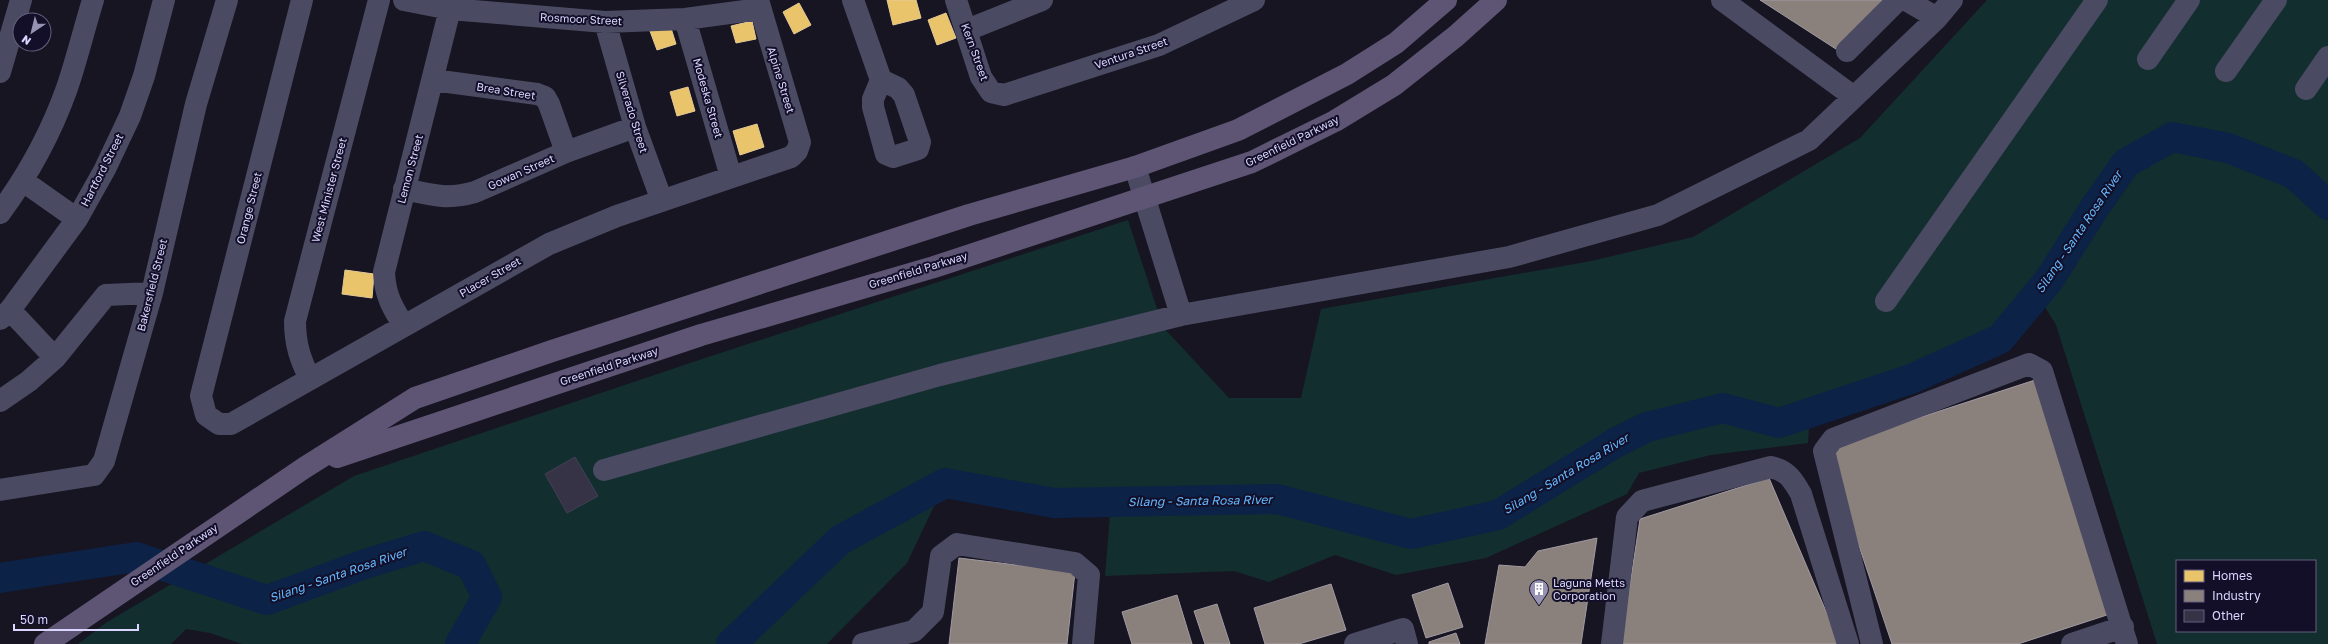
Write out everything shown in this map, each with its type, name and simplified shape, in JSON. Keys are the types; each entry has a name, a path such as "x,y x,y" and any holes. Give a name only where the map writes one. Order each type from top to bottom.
{"main road":[{"name":"Greenfield Parkway","path":"45,644 304,468 415,398 552,351 969,215 1135,167 1238,130 1347,74 1396,42 1446,0"},
{"name":"Greenfield Parkway","path":"304,468 701,335 934,266 1252,162 1335,121 1394,85 1456,36 1496,0"}],"street":[{"path":"0,72 21,0"},
{"path":"0,213 23,181 48,134 67,88 92,0"},
{"name":"Hartford Street","path":"5,314 77,219 105,169 130,116 144,76 164,0"},
{"name":"Bakersfield Street","path":"0,490 94,476 104,461 152,293 196,104 227,0"},
{"name":"Orange Street","path":"206,415 201,396 302,0"},
{"name":"West Minister Street","path":"310,379 298,356 295,338 296,321 379,0"},
{"name":"Rosmoor Street","path":"404,0 450,9 605,22 685,20 758,5"},
{"path":"853,0 881,80"},
{"name":"Kern Street","path":"956,0 982,77 991,92 1004,95"},
{"path":"967,30 1042,0"},
{"name":"Ventura Street","path":"1004,95 1159,45 1254,0"},
{"path":"1722,0 1854,97"},
{"path":"1847,51 1898,0"},
{"path":"1906,0 1937,18"},
{"path":"604,470 940,374 1181,315 1509,256 1658,215 1809,140 1937,18 1952,0"},
{"path":"1886,301 2097,0"},
{"path":"2148,59 2189,0"},
{"path":"2226,71 2276,0"},
{"name":"Alpine Street","path":"758,5 800,142 797,151 791,157"},
{"name":"Lemon Street","path":"404,326 391,305 385,288 384,272 450,9"},
{"name":"Modeska Street","path":"685,20 731,177"},
{"name":"Silverado Street","path":"605,22 635,127 662,201"},
{"path":"2306,89 2328,57"},
{"name":"Brea Street","path":"433,80 537,94 545,97 549,104 566,152"},
{"name":"Gowan Street","path":"404,189 442,197 460,196 475,192 566,152 635,127"},
{"name":"Placer Street","path":"206,415 220,424 231,424 549,244 617,216 791,157"},
{"path":"1135,167 1143,197 1181,315"},
{"path":"23,181 77,219"},
{"path":"0,401 29,381 56,358 106,295 152,293"},
{"path":"5,314 56,358"},
{"path":"1872,644 1824,451 1834,439 2029,364 2042,371 2125,635 2072,644"},
{"path":"1612,644 1626,518 1642,501 1771,467 1782,469 1792,478 1801,494 1848,644"},
{"path":"863,644 914,631 933,612 941,556 957,544 1075,563 1089,575 1082,644"},
{"path":"1355,644 1402,629 1407,644"}],"green space":[{"path":"1987,0 2328,0 2328,644 2157,644 2056,325 2037,294 2000,339 1911,379 1810,413 1808,443 1711,455 1639,473 1627,494 1486,558 1396,575 1335,555 1269,582 1234,571 1105,576 1111,502 1054,503 945,483 907,563 827,644 242,644 210,633 186,629 171,644 78,644 107,622 354,476 696,361 1128,220 1163,327 1229,398 1301,398 1321,309 1591,261 1693,237 1860,138"}],"building: Homes":[{"path":"887,0 916,0 921,18 893,25"},
{"path":"799,3 811,25 794,34 783,12"},
{"path":"946,13 956,38 937,45 928,20"},
{"path":"752,21 756,39 736,43 731,26"},
{"path":"670,25 676,44 657,50 650,31"},
{"path":"688,87 695,111 677,116 670,92"},
{"path":"757,124 764,147 740,155 733,131"},
{"path":"345,270 374,274 372,298 342,294"}],"building: Industry":[{"path":"1760,0 1893,0 1839,51"},
{"path":"2035,380 2113,613 2018,644 1892,644 1826,448"},
{"path":"1769,478 1840,644 1621,644 1640,519"},
{"name":"Laguna Metts Corporation","path":"1597,538 1581,644 1485,644 1499,565 1525,567 1538,551"},
{"path":"959,558 1075,572 1067,644 949,644"},
{"path":"1448,583 1463,627 1426,638 1412,595"},
{"path":"1331,584 1346,630 1299,644 1265,644 1254,608"},
{"path":"1177,595 1192,644 1132,644 1122,612"},
{"path":"1217,604 1230,644 1205,644 1194,611"},
{"path":"1456,633 1460,644 1429,644 1429,642"}],"building: Other":[{"path":"575,457 598,496 567,513 545,474"}],"waterway":[{"name":"Silang - Santa Rosa River","path":"731,644 840,540 945,483 1054,503 1277,499 1411,534 1498,515 1615,443 1647,427 1723,408 1779,423 1911,379 2000,339 2049,280 2093,210 2126,163 2172,137 2228,148 2294,174 2328,205"},
{"name":"Silang - Santa Rosa River","path":"0,578 136,557 267,600 362,565 424,546 471,565 487,597 460,644"}],"place":[{"name":"Laguna Metts Corporation","path":"1539,606"}]}
